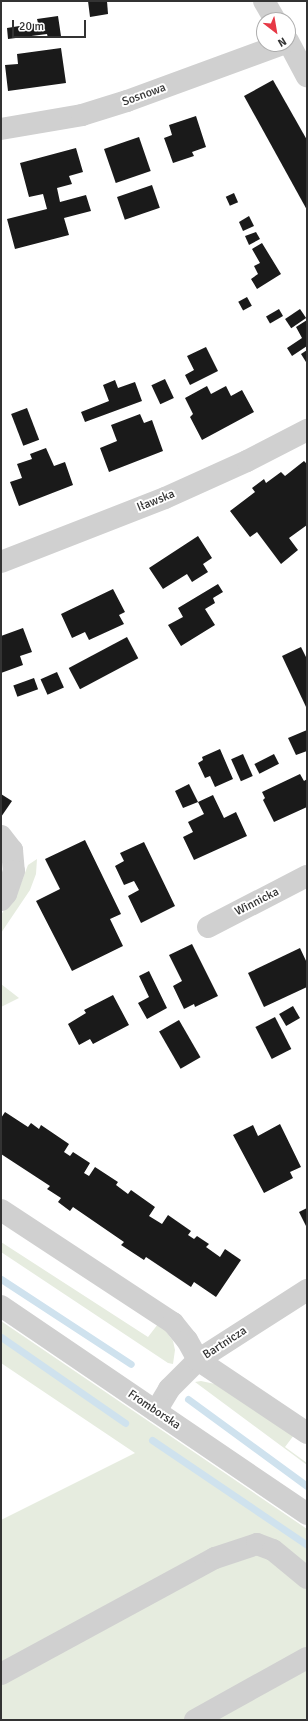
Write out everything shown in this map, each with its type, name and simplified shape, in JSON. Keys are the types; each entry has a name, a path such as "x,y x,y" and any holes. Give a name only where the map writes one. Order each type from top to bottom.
{"street":[{"path":"264,1 270,12"},
{"name":"Sosnowa","path":"1,129 82,116 261,52"},
{"path":"294,52 307,76"},
{"name":"Iławska","path":"1,562 165,498 247,461 307,430"},
{"path":"1,836 12,850 14,871 6,894 1,900"},
{"name":"Winnicka","path":"208,927 307,876"},
{"path":"1,1210 173,1323 188,1340 198,1360 307,1432"},
{"name":"Bartnicza","path":"156,1411 169,1389 198,1360 307,1290"},
{"name":"Fromborska","path":"1,1306 307,1514"},
{"path":"1,1674 216,1558 257,1544 273,1550 307,1578"},
{"path":"195,1720 307,1658"}],"shaded area":[{"path":"37,859 36,874 30,890 1,933 1,915 21,883 28,865"},
{"path":"1,984 19,998 1,1007"},
{"path":"1,1242 148,1337 158,1324 165,1330 173,1341 175,1350 173,1364 168,1363 1,1252"},
{"path":"1,1321 307,1529 307,1720 1,1720 1,1520 135,1453 1,1363"},
{"path":"201,1381 215,1384 294,1435 285,1447 307,1463 307,1465 195,1382"}],"building":[{"path":"88,1 107,1 108,14 90,17"},
{"path":"58,16 61,36 48,38 47,34 8,39 7,28 38,23 37,19"},
{"path":"61,48 66,83 8,91 5,65 18,64 17,54"},
{"path":"273,80 307,140 307,210 244,96"},
{"path":"196,116 206,147 192,152 194,156 173,163 164,138 172,135 169,125"},
{"path":"139,137 151,171 116,183 104,149"},
{"path":"76,148 83,172 69,176 72,184 57,188 60,202 86,195 91,211 64,218 69,235 15,249 7,219 47,209 43,194 29,197 20,163"},
{"path":"152,185 160,208 125,220 117,197"},
{"path":"234,193 238,202 230,206 226,197"},
{"path":"249,216 254,226 243,231 239,222"},
{"path":"256,232 260,239 249,245 245,236"},
{"path":"262,243 281,274 257,289 251,279 258,274 254,266 260,263 252,249"},
{"path":"247,297 252,306 243,311 238,302"},
{"path":"279,309 283,316 270,323 266,316"},
{"path":"300,309 306,318 291,328 285,319"},
{"path":"307,320 307,346 292,356 287,348 302,338 296,327"},
{"path":"206,347 218,371 190,385 185,375 194,370 187,356"},
{"path":"307,350 307,362 306,362 301,354"},
{"path":"165,379 174,398 160,404 151,385"},
{"path":"115,380 118,388 135,382 142,401 85,422 81,412 109,401 103,385"},
{"path":"207,386 211,394 226,386 231,396 242,390 254,412 202,440 190,417 193,414 185,398"},
{"path":"27,408 39,440 23,446 11,414"},
{"path":"140,414 144,423 152,420 163,451 109,472 100,448 117,441 111,425"},
{"path":"46,448 54,466 65,462 73,485 19,506 10,482 22,478 17,464 32,459 30,454"},
{"path":"304,461 307,464 307,525 289,538 298,550 281,564 257,532 250,537 230,511 255,492 252,488 264,479 266,483 281,472 285,476"},
{"path":"198,536 212,558 203,564 208,572 192,582 187,574 163,589 149,568"},
{"path":"218,584 223,592 213,598 215,603 205,609 215,625 181,646 168,625 183,617 178,608"},
{"path":"113,589 125,612 119,615 124,624 89,640 85,632 72,638 61,614"},
{"path":"23,628 32,652 20,656 23,665 1,673 1,636"},
{"path":"127,637 138,658 80,689 69,668"},
{"path":"301,647 307,659 307,709 282,656"},
{"path":"57,672 64,688 47,695 41,679"},
{"path":"34,678 38,689 17,697 13,686"},
{"path":"307,730 307,751 296,755 288,738"},
{"path":"220,749 233,779 215,787 210,776 205,778 198,763 203,760 202,757"},
{"path":"243,754 253,776 241,781 231,759"},
{"path":"274,754 279,764 259,774 254,764"},
{"path":"300,774 304,781 307,779 307,807 274,822 263,800 265,798 262,792"},
{"path":"189,784 198,802 183,808 175,791"},
{"path":"1,794 12,801 1,817"},
{"path":"213,795 224,818 236,812 247,836 194,860 183,837 193,832 188,822 204,814 198,802"},
{"path":"85,840 121,914 110,919 123,946 72,971 36,901 60,889 45,859"},
{"path":"144,842 175,906 141,923 128,896 139,890 134,881 124,885 115,866 124,861 120,853"},
{"path":"192,944 218,996 195,1007 194,1004 184,1009 173,986 182,981 169,955"},
{"path":"300,948 307,963 307,987 264,1007 248,973"},
{"path":"149,971 167,1008 147,1019 138,1003 149,997 139,976"},
{"path":"113,995 129,1025 93,1044 90,1039 79,1045 68,1024 86,1013 84,1010"},
{"path":"293,1006 300,1018 286,1026 279,1014"},
{"path":"275,1017 291,1049 272,1059 255,1027"},
{"path":"179,1020 200,1057 181,1069 159,1032"},
{"path":"5,1112 28,1127 31,1123 39,1129 41,1125 69,1144 64,1152 70,1156 73,1152 90,1163 84,1173 89,1176 95,1167 118,1182 116,1185 128,1194 131,1190 155,1207 149,1216 162,1224 168,1215 191,1231 188,1235 194,1239 197,1236 209,1244 206,1247 220,1257 225,1249 241,1260 216,1297 194,1282 191,1287 146,1257 144,1260 121,1245 124,1242 73,1207 70,1211 58,1202 61,1198 47,1189 50,1186 1,1154 1,1118"},
{"path":"280,1124 301,1167 290,1172 293,1178 264,1193 233,1135 253,1125 258,1136"},
{"path":"307,1208 307,1228 299,1212"}],"waterway":[{"path":"1,1279 131,1364"},
{"path":"1,1337 125,1423"},
{"path":"188,1399 307,1486"},
{"path":"152,1440 307,1545"}]}
